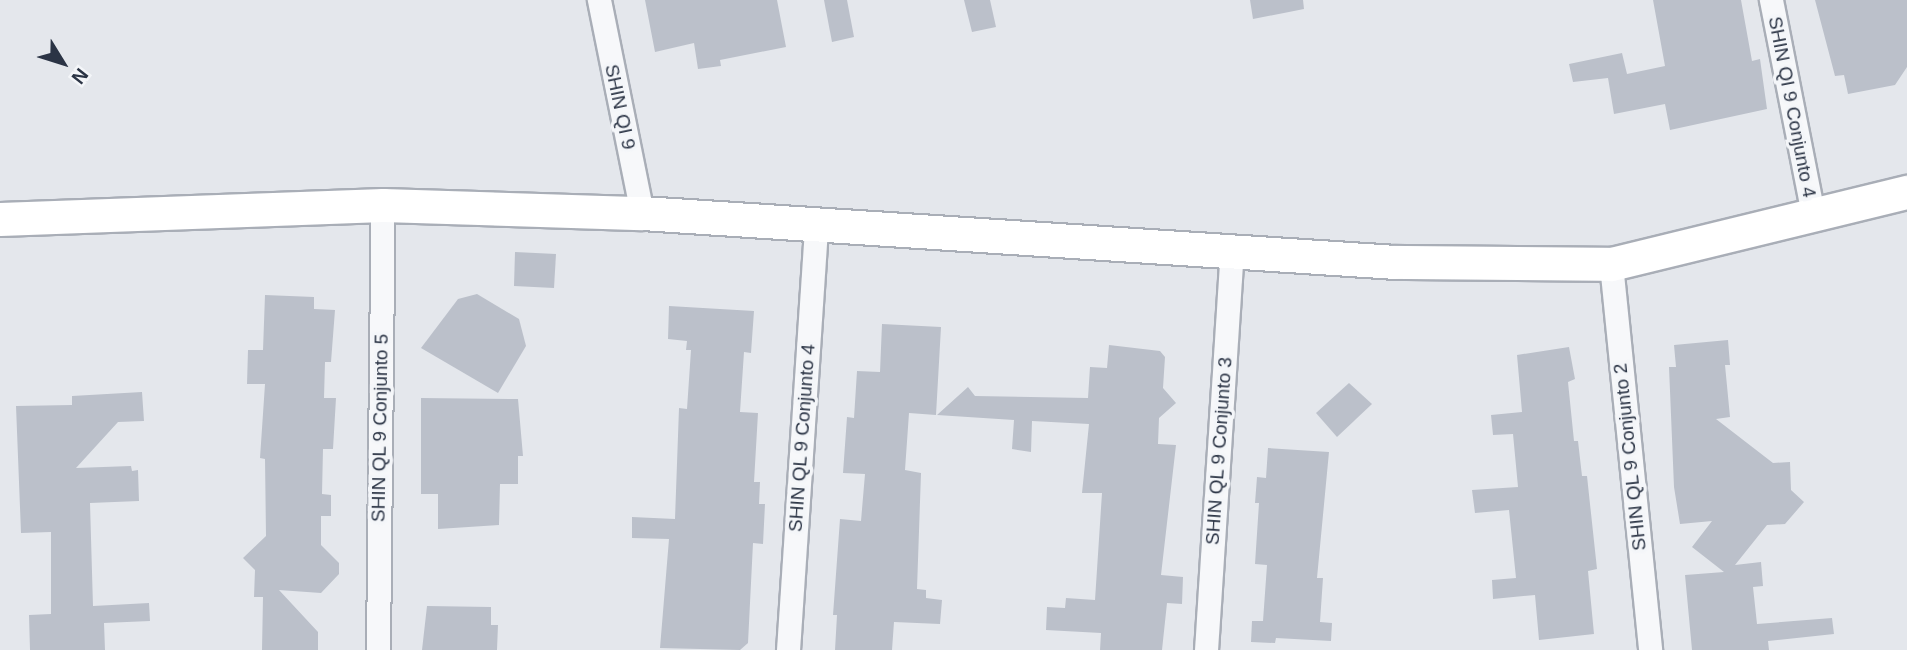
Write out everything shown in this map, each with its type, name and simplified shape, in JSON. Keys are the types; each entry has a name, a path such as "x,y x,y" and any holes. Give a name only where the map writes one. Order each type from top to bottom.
{"street":[{"name":"SHIN QI 9","path":"598,0 642,213"},
{"name":"SHIN QI 9 Conjunto 4","path":"1771,0 1813,215"},
{"path":"0,219 383,205 642,213 1395,262 1611,264 1907,192"},
{"name":"SHIN QL 9 Conjunto 5","path":"378,650 383,205"},
{"name":"SHIN QL 9 Conjunto 4","path":"788,650 816,226"},
{"name":"SHIN QL 9 Conjunto 3","path":"1206,650 1232,252"},
{"name":"SHIN QL 9 Conjunto 2","path":"1611,264 1650,650"}],"building":[{"path":"645,0 777,0 786,47 720,60 721,66 698,69 694,43 655,52"},
{"path":"824,0 847,0 854,37 832,42"},
{"path":"964,0 990,0 996,27 972,32"},
{"path":"1250,0 1303,0 1304,9 1253,19"},
{"path":"1653,0 1741,0 1752,61 1760,59 1767,109 1670,130 1665,104 1614,114 1608,78 1573,82 1569,64 1622,53 1627,74 1665,66"},
{"path":"1815,0 1907,0 1907,67 1895,85 1848,94 1844,75 1835,76"},
{"path":"515,252 556,254 554,288 514,286"},
{"path":"477,294 519,319 526,346 498,393 421,348 458,299"},
{"path":"265,295 314,297 314,309 335,310 331,362 325,362 324,398 336,398 333,449 323,449 322,494 331,495 331,516 321,516 321,545 339,563 339,574 321,593 279,590 318,632 318,650 262,650 263,597 254,597 255,570 243,558 266,536 265,459 260,458 265,384 247,384 248,350 263,350"},
{"path":"669,306 754,311 751,353 744,352 740,412 758,413 754,482 760,482 759,504 765,504 763,544 753,543 748,643 740,650 660,648 669,539 632,538 632,517 675,519 679,408 687,409 691,350 686,350 687,341 668,339"},
{"path":"882,324 941,327 936,415 909,413 905,470 921,473 917,589 926,590 926,598 942,600 940,624 894,622 892,650 835,650 837,615 833,615 840,519 861,521 865,474 843,473 847,417 854,418 857,371 880,372"},
{"path":"1728,340 1730,365 1725,365 1730,417 1716,419 1773,463 1790,462 1791,490 1804,502 1785,524 1767,525 1735,565 1761,562 1763,586 1753,587 1757,624 1832,618 1834,634 1768,641 1769,650 1692,650 1685,575 1724,572 1692,547 1712,521 1680,524 1674,487 1669,367 1676,367 1674,345"},
{"path":"1109,345 1160,351 1165,357 1163,388 1176,403 1159,418 1158,444 1176,445 1161,575 1183,577 1182,604 1167,603 1162,650 1100,650 1101,633 1046,630 1047,607 1065,608 1066,598 1095,600 1102,493 1082,493 1089,424 1032,421 1031,452 1012,449 1014,420 937,415 968,387 975,396 1088,398 1090,367 1107,368"},
{"path":"1569,347 1575,379 1568,382 1574,441 1578,441 1582,476 1587,476 1597,569 1588,571 1594,634 1539,640 1535,595 1493,599 1492,580 1516,578 1509,510 1475,513 1472,490 1518,487 1513,434 1493,435 1491,415 1522,412 1517,355"},
{"path":"1349,383 1372,404 1337,437 1316,413"},
{"path":"142,392 144,421 118,422 76,468 131,466 132,471 138,470 139,501 90,503 93,606 149,603 150,621 104,623 105,650 30,650 29,615 51,614 51,532 21,533 16,406 72,405 72,396"},
{"path":"421,398 518,399 523,456 518,456 518,484 500,484 499,525 438,529 438,494 421,494"},
{"path":"1268,448 1329,452 1317,578 1323,578 1320,622 1332,623 1331,641 1276,638 1275,643 1251,642 1252,621 1263,621 1267,565 1255,564 1259,503 1255,503 1257,477 1266,478"},
{"path":"427,606 491,607 491,625 498,625 497,650 422,650"}]}
